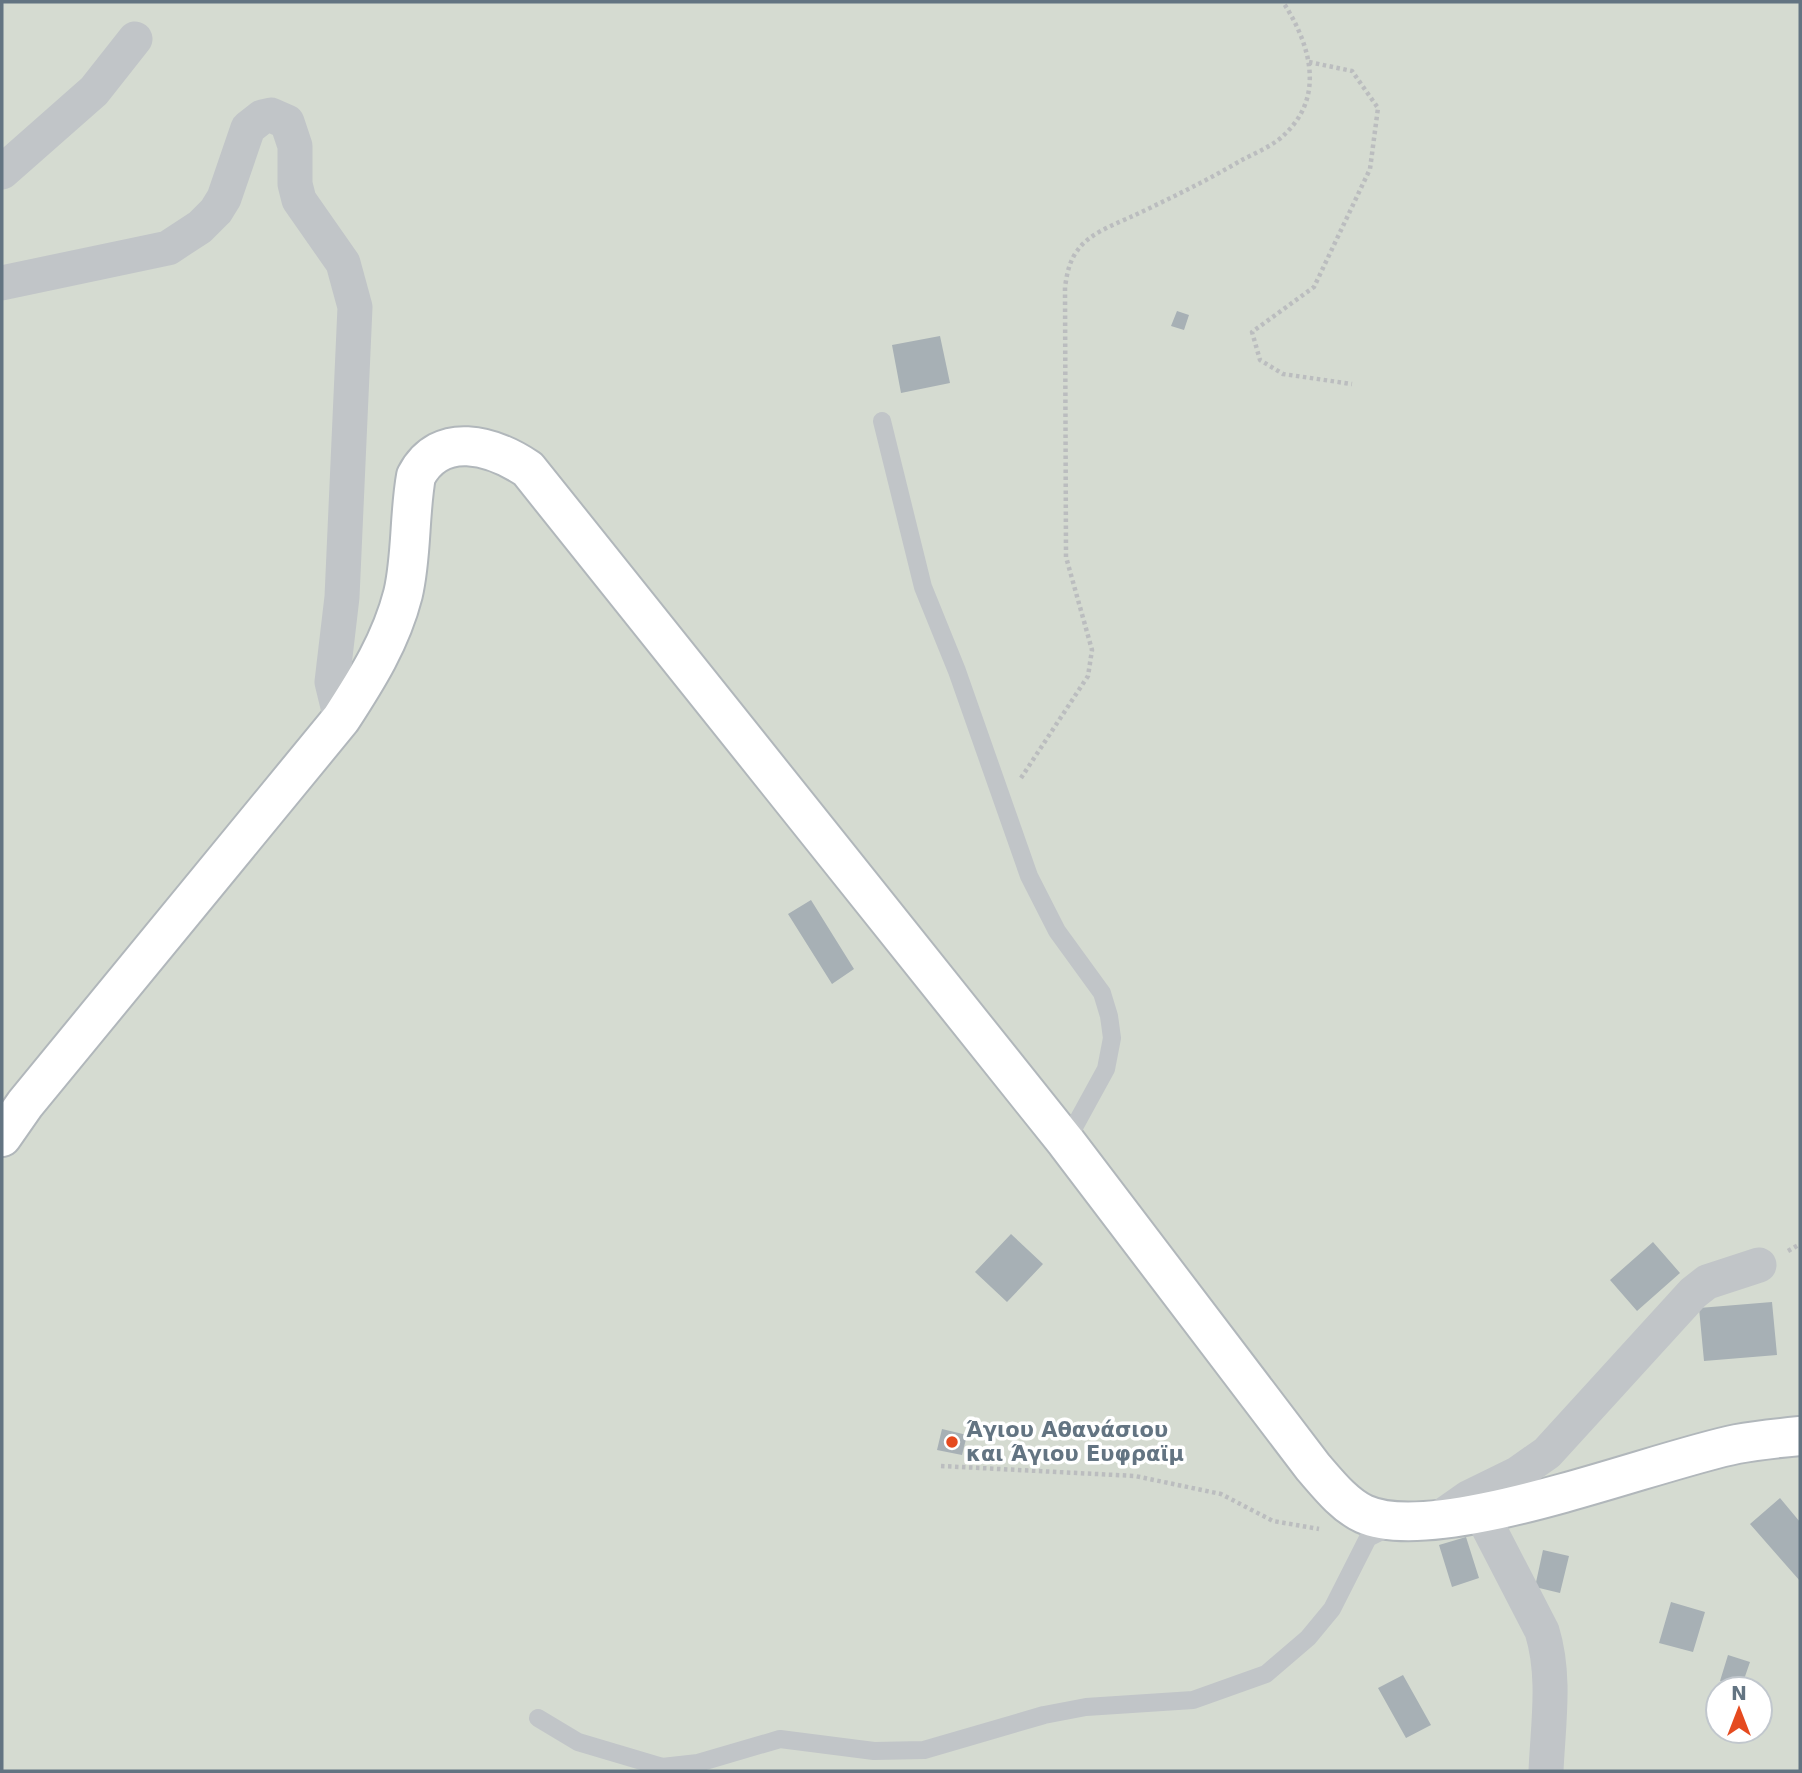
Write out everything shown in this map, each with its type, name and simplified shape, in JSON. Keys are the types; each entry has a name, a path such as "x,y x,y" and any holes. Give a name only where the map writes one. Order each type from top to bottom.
{"main road":[{"path":"2,1137 25,1104 341,719 377,663 392,630 403,592 416,476 424,460 444,449 466,446 509,457 528,469 1066,1142 1326,1482 1383,1530 1441,1517 1481,1513 1736,1444 1800,1436"}],"street":[{"path":"2,172 94,91 135,39"},
{"path":"2,283 168,248 200,227 216,211 224,198 248,128 262,117 271,115 287,122 295,146 295,184 299,200 343,263 355,307 342,597 332,682 341,719"},
{"path":"1441,1517 1468,1498 1517,1474 1547,1452 1693,1293 1707,1282 1759,1265"},
{"path":"1481,1513 1542,1631 1548,1650 1551,1671 1546,1771"}],"lane":[{"path":"882,421 923,587 957,671 1029,876 1057,931 1102,993 1110,1016 1112,1038 1106,1069 1066,1142"},
{"path":"538,1718 578,1742 663,1768 698,1763 780,1739 874,1751 924,1750 1044,1715 1086,1707 1193,1700 1266,1674 1308,1638 1332,1609 1383,1530"}],"path":[{"path":"1003,805 1088,676 1091,663 1090,633 1066,557 1065,286 1069,267 1078,249 1097,233 1204,182 1285,135 1299,119 1311,83 1309,62 1300,27 1283,2"},
{"path":"1309,62 1352,71 1378,108 1370,169 1314,286 1252,332 1260,360 1283,374 1352,384"},
{"path":"941,1466 993,1471 1135,1476 1221,1494 1273,1521 1383,1530"}],"shaded area":[{"path":"2,2 1800,2 1800,1771 2,1771"}],"building":[{"path":"1177,311 1189,315 1184,330 1171,326"},
{"path":"940,336 950,383 901,393 892,345"},
{"path":"811,900 854,969 832,984 788,914"},
{"path":"1011,1234 1043,1264 1007,1302 975,1272"},
{"path":"1653,1242 1680,1273 1637,1311 1610,1280"},
{"path":"1772,1302 1777,1355 1704,1361 1699,1308"},
{"name":"Άγιου Αθανάσιου και Άγιου Ευφραϊμ","path":"942,1429 967,1435 962,1455 937,1450"},
{"path":"1780,1498 1800,1522 1800,1581 1750,1524"},
{"path":"1466,1537 1479,1578 1452,1587 1439,1545"},
{"path":"1543,1550 1569,1556 1560,1593 1535,1587"},
{"path":"1671,1602 1705,1612 1693,1652 1659,1643"},
{"path":"1728,1655 1750,1662 1746,1675 1722,1675"},
{"path":"1403,1675 1431,1725 1406,1738 1378,1688"}],"place":[{"name":"Άγιου Αθανάσιου και Άγιου Ευφραϊμ","path":"952,1442"}]}
